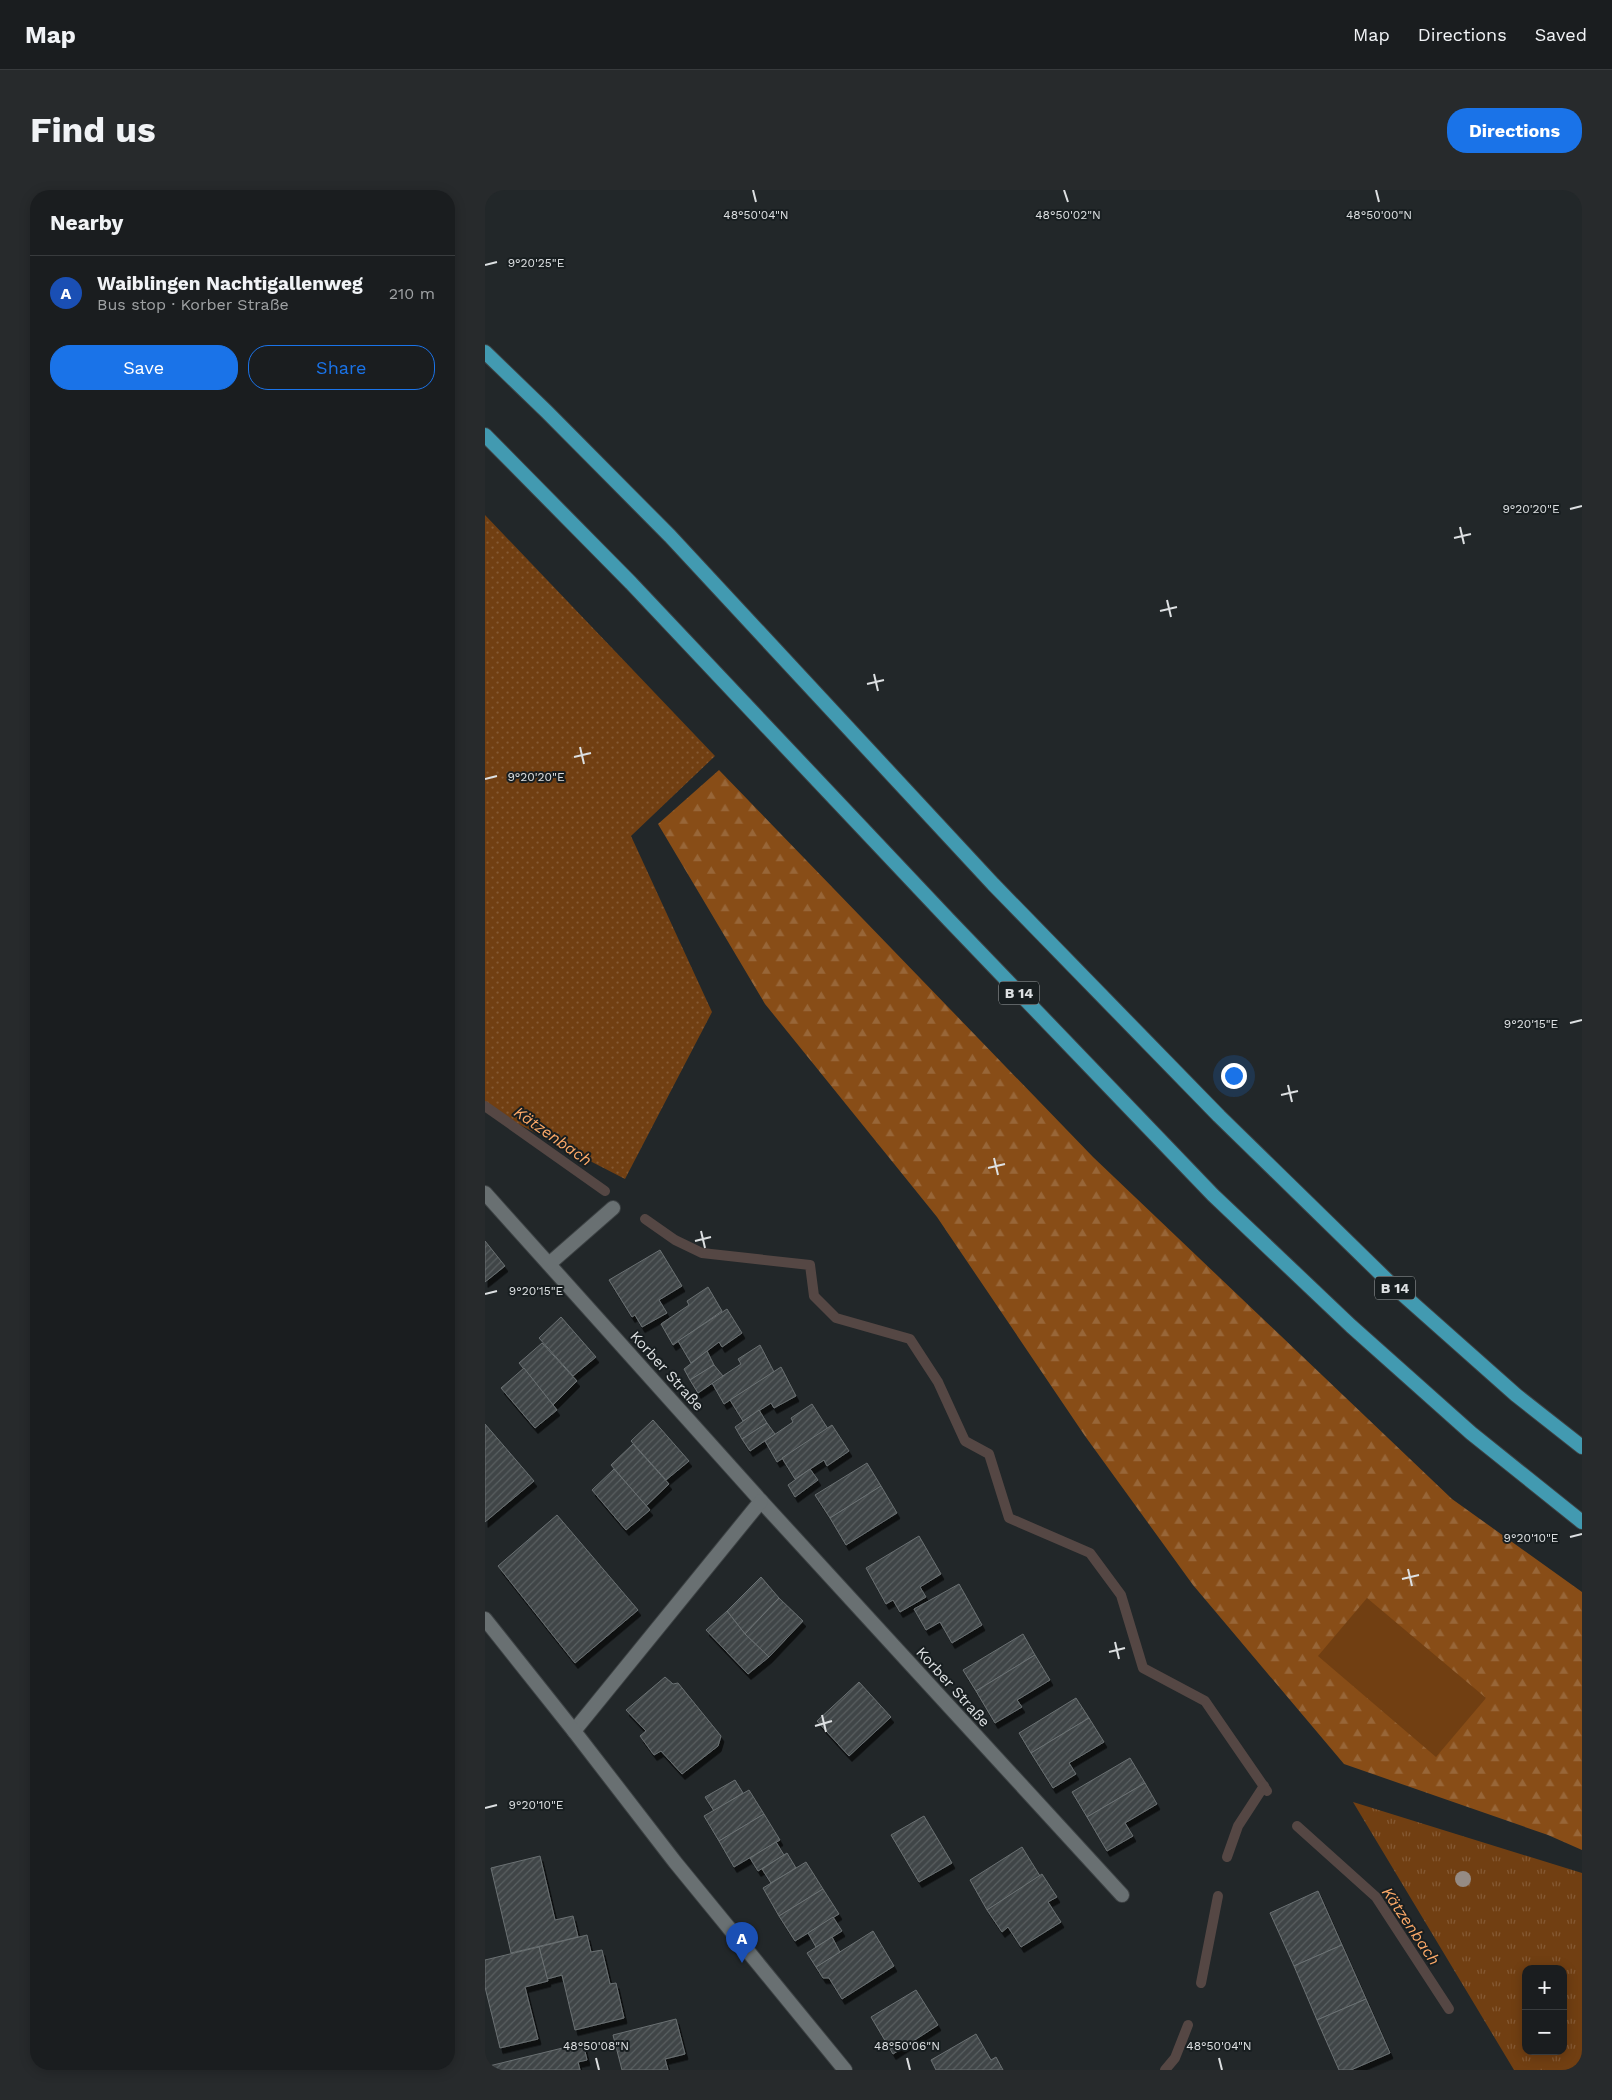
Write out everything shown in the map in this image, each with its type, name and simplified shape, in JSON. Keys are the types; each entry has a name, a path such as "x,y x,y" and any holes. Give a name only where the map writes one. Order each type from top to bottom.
{"highway":[{"name":"B 14","path":"485,352 670,536 993,884 1219,1116 1391,1284 1516,1395 1582,1447"},
{"name":"B 14","path":"485,435 631,583 942,913 1213,1195 1351,1326 1471,1433 1582,1522"}],"street":[{"name":"Korber Straße","path":"485,1193 761,1501 1121,1895"},
{"path":"549,1264 613,1208"},
{"path":"574,1731 761,1501"},
{"path":"485,1620 675,1862 845,2070"}],"green space":[{"path":"485,515 715,756 631,836 712,1012 625,1179 485,1107"},
{"path":"719,770 1093,1157 1452,1499 1582,1592 1582,1850 1548,1835 1344,1764 1193,1585 1085,1436 937,1217 765,1004 658,824"},
{"path":"1367,1598 1486,1698 1436,1757 1318,1656"},
{"path":"1353,1802 1582,1873 1582,2070 1514,2070"}],"building":[{"path":"485,1241 505,1266 485,1282"},
{"path":"660,1250 682,1286 659,1300 667,1313 642,1327 635,1315 632,1317 609,1280"},
{"path":"708,1287 722,1311 673,1345 661,1324 689,1305 687,1301"},
{"path":"727,1309 742,1333 722,1347 719,1342 691,1363 678,1341"},
{"path":"561,1317 596,1357 573,1376 539,1338"},
{"path":"542,1343 577,1381 553,1405 519,1363"},
{"path":"760,1345 774,1372 724,1404 712,1383 741,1364 738,1359"},
{"path":"707,1351 714,1365 690,1380 684,1369"},
{"path":"714,1365 723,1376 698,1393 690,1380"},
{"path":"781,1367 796,1396 774,1408 771,1403 743,1421 730,1400"},
{"path":"524,1368 557,1410 535,1428 501,1388"},
{"path":"812,1404 828,1429 777,1462 765,1441 793,1422 791,1418"},
{"path":"759,1410 767,1423 742,1439 735,1427"},
{"path":"653,1420 689,1461 666,1480 631,1441"},
{"path":"767,1423 775,1434 750,1451 742,1439"},
{"path":"485,1424 534,1481 485,1522"},
{"path":"832,1425 849,1451 827,1466 824,1460 795,1479 782,1458"},
{"path":"633,1444 669,1484 646,1506 611,1465"},
{"path":"867,1463 881,1486 830,1518 815,1495"},
{"path":"614,1469 650,1510 626,1530 592,1490"},
{"path":"810,1469 818,1480 795,1497 788,1485"},
{"path":"881,1486 897,1513 846,1545 830,1518"},
{"path":"557,1515 638,1610 575,1663 498,1566"},
{"path":"919,1536 941,1574 920,1587 926,1597 900,1612 893,1600 886,1604 866,1568"},
{"path":"761,1577 779,1598 745,1634 727,1611"},
{"path":"959,1584 982,1625 952,1643 940,1622 926,1630 914,1609"},
{"path":"779,1598 803,1621 769,1657 745,1634"},
{"path":"727,1611 745,1634 769,1657 748,1674 706,1630"},
{"path":"1023,1634 1035,1655 976,1691 963,1670"},
{"path":"1035,1655 1050,1680 1017,1700 1022,1707 995,1723 976,1691"},
{"path":"665,1677 673,1684 678,1683 721,1736 718,1746 682,1774 661,1751 654,1755 640,1736 646,1731 626,1710"},
{"path":"859,1682 891,1717 849,1756 817,1721"},
{"path":"1076,1698 1089,1718 1031,1753 1019,1733"},
{"path":"1089,1718 1104,1742 1069,1763 1076,1774 1053,1788 1031,1753"},
{"path":"1130,1758 1145,1783 1087,1817 1072,1792"},
{"path":"735,1780 743,1793 714,1811 705,1797"},
{"path":"1145,1783 1157,1804 1125,1823 1133,1836 1107,1851 1087,1817"},
{"path":"749,1790 764,1814 719,1841 704,1816"},
{"path":"764,1814 780,1840 734,1867 719,1841"},
{"path":"924,1816 952,1863 919,1882 891,1835"},
{"path":"776,1842 784,1855 758,1871 750,1858"},
{"path":"1022,1847 1040,1876 987,1910 970,1880"},
{"path":"787,1853 796,1868 771,1883 762,1869"},
{"path":"540,1856 555,1920 573,1916 578,1937 511,1953 491,1868"},
{"path":"806,1862 823,1889 779,1916 763,1888"},
{"path":"1042,1874 1057,1897 1048,1902 1061,1922 1021,1947 1008,1927 1002,1932 987,1910"},
{"path":"823,1889 839,1914 795,1941 779,1916"},
{"path":"1318,1891 1342,1945 1294,1966 1270,1913"},
{"path":"833,1917 842,1931 816,1947 808,1933"},
{"path":"873,1931 894,1966 842,1999 829,1978 823,1978 816,1967"},
{"path":"587,1935 591,1952 602,1950 610,1984 616,1983 624,2018 575,2030 562,1975 547,1979 539,1947"},
{"path":"832,1937 840,1952 816,1967 807,1953"},
{"path":"1342,1945 1366,1999 1317,2020 1294,1966"},
{"path":"539,1947 548,1981 525,1987 538,2039 500,2048 485,1987 485,1960"},
{"path":"916,1990 938,2025 893,2054 871,2017"},
{"path":"1366,1999 1390,2053 1351,2070 1339,2070 1317,2020"},
{"path":"676,2019 685,2054 665,2059 668,2070 622,2070 613,2035"},
{"path":"976,2034 991,2060 996,2057 1003,2070 936,2070 931,2060"},
{"path":"583,2043 587,2060 578,2062 580,2070 485,2070 485,2067"}],"waterway":[{"name":"Kätzenbach","path":"485,1106 605,1191"},
{"name":"Kätzenbach","path":"645,1219 675,1240 702,1253 810,1265 814,1296 836,1318 910,1339 938,1382 965,1441 989,1454 1009,1518 1090,1553 1121,1595 1143,1668 1205,1701 1267,1791"},
{"path":"1227,1857 1238,1826 1264,1786"},
{"name":"Kätzenbach","path":"1297,1826 1376,1897 1449,2009"},
{"path":"1201,1983 1218,1896"},
{"path":"1165,2070 1175,2058 1188,2025"}],"place":[{"name":"Waiblingen Nachtigallenweg","path":"742,1963"}]}
